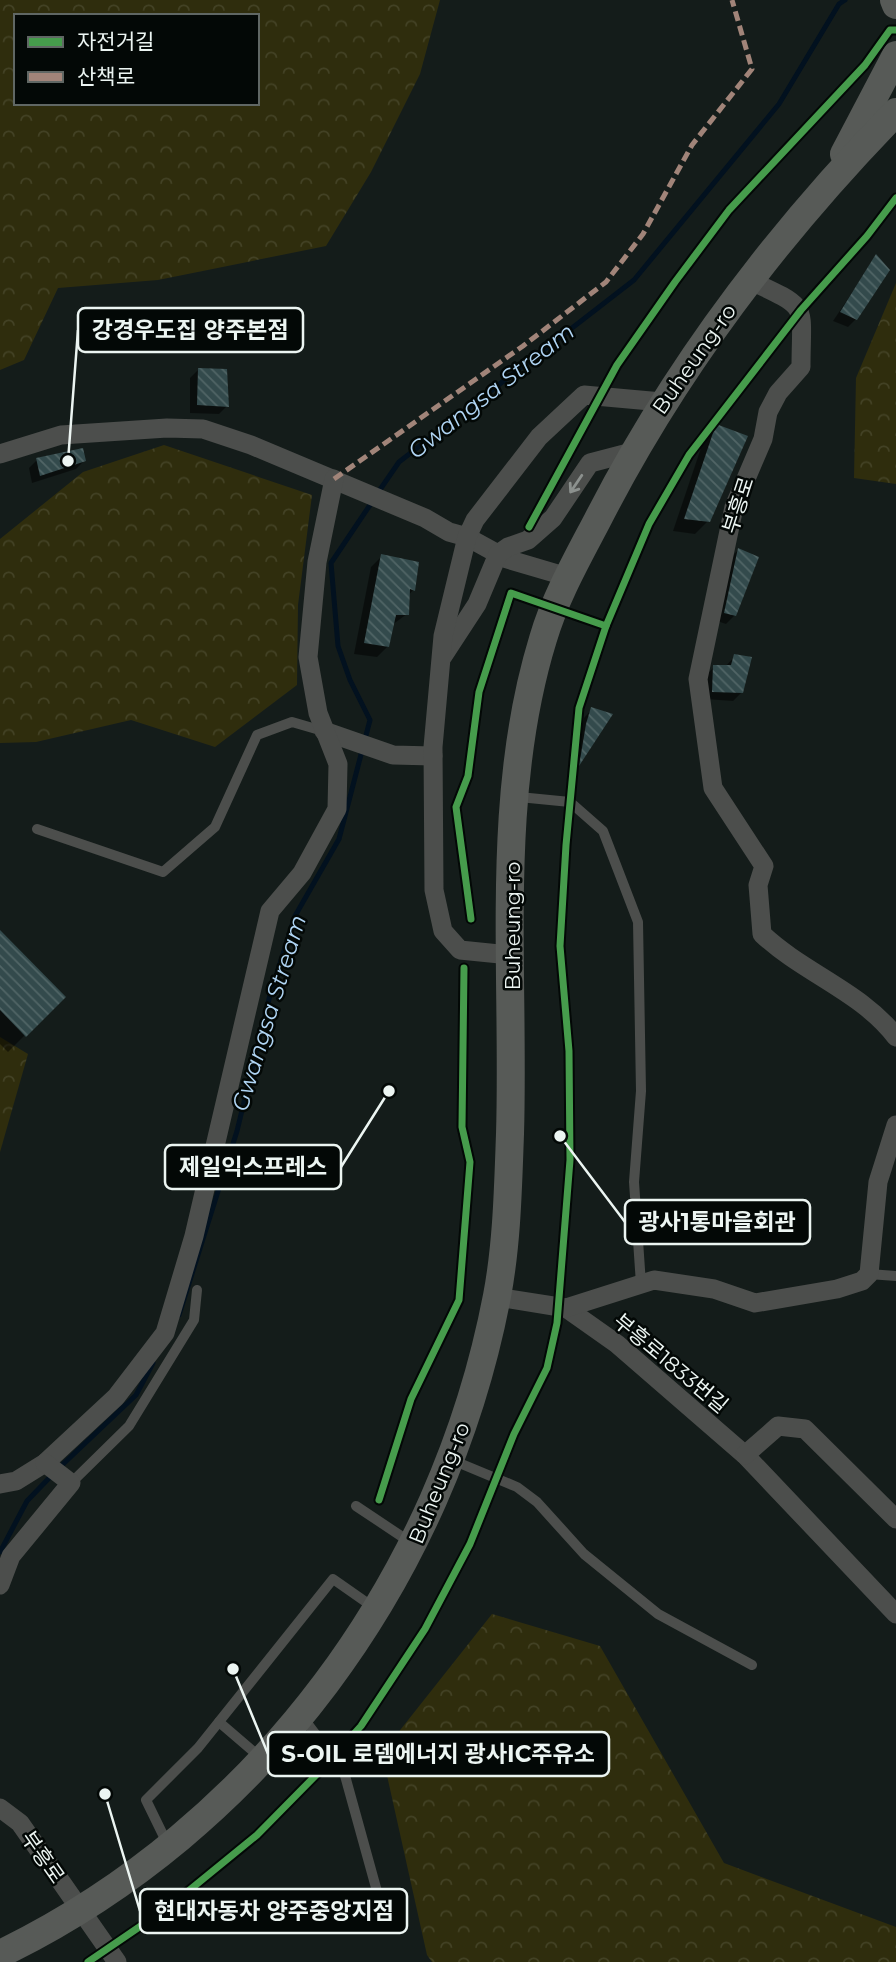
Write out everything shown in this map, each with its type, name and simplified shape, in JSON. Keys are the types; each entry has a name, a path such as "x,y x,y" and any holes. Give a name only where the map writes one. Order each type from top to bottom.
{"main road":[{"path":"830,183 860,118 896,55"},
{"name":"Buheung-ro","path":"568,577 632,452 662,402 751,281 830,183 896,112"},
{"path":"515,796 527,704 539,652 568,577"},
{"name":"Buheung-ro","path":"0,1954 81,1910 169,1848 263,1759 360,1638 414,1544 451,1460 482,1362 503,1257 510,1144 510,955 515,796"}],"street":[{"name":"부흥로","path":"751,281 793,300 801,310 801,368 778,393 768,412 763,439 731,520 698,679 713,788 764,866 758,885 762,934 785,957 834,984 884,1022 896,1037"},
{"path":"510,955 460,950 443,931 434,890 433,757 443,636 467,537 475,520 540,437 584,395 662,402"},
{"path":"0,454 61,435 167,428 203,429 251,444 425,518 498,554 568,577"},
{"path":"441,659 477,604 498,554 508,547 528,540 553,518 590,463 632,452"},
{"path":"0,1484 16,1481 46,1464 116,1397 165,1333 194,1236 270,911 302,873 337,809 338,764 308,657 317,562 342,483"},
{"path":"329,732 393,755 433,757"},
{"path":"869,1273 878,1182 896,1125"},
{"name":"부흥로1833번길","path":"497,1297 566,1308 654,1280 714,1289 755,1303 837,1289 862,1281 869,1273"},
{"name":"부흥로1833번길","path":"566,1308 617,1344 745,1455 896,1614"},
{"path":"745,1455 778,1426 805,1429 896,1519"},
{"path":"0,1585 11,1556 69,1481 46,1464"},
{"name":"부흥로","path":"0,1808 20,1824 117,1962"}],"lane":[{"path":"37,829 163,872 215,827 257,735 292,722 329,732"},
{"path":"515,796 570,802 603,831 638,922 641,1091 634,1182 636,1285"},
{"path":"869,1273 896,1276"},
{"path":"69,1481 129,1426 194,1320 197,1290"},
{"path":"451,1460 517,1487 537,1502 584,1554 658,1614 752,1665"},
{"path":"356,1506 414,1544"},
{"path":"169,1848 146,1800 198,1748 333,1579 377,1610"},
{"path":"301,1714 344,1772 383,1913"},
{"path":"219,1722 263,1759"}],"green space":[{"path":"0,0 440,0 420,74 371,172 326,246 158,280 58,288 24,360 0,370"},
{"path":"896,283 896,484 854,478 856,378"},
{"path":"164,445 312,495 298,605 297,685 215,747 131,720 36,742 0,743 0,539 83,472"},
{"path":"0,1037 28,1054 0,1152"},
{"path":"492,1614 600,1646 724,1863 896,1927 896,1962 432,1962 427,1955 382,1753"}],"building":[{"path":"876,254 890,270 857,320 840,312"},
{"path":"198,368 227,369 229,407 197,405"},
{"path":"716,424 748,436 710,522 684,519"},
{"path":"83,448 86,461 40,476 36,458"},
{"path":"738,548 759,557 736,616 724,613"},
{"path":"381,554 419,562 415,591 410,589 409,615 396,615 389,647 364,643"},
{"path":"734,654 752,657 743,693 712,692 713,665 731,665"},
{"path":"591,707 613,714 579,766 586,724"},
{"path":"0,930 66,997 26,1037 0,1010"}],"waterway":[{"name":"Gwangsa Stream","path":"377,494 399,462 634,280 779,104 839,4 845,0"},
{"name":"Gwangsa Stream","path":"179,1315 237,1131 270,995 295,916 339,839 370,720 350,680 338,646 331,563 372,502"},
{"name":"Gwangsa Stream","path":"60,1467 136,1395 153,1363"},
{"name":"Gwangsa Stream","path":"0,1552 27,1501 53,1474"}],"marked path":[{"path":"334,479 523,346 606,282 643,234 692,145 752,69 732,0"}],"cycle path":[{"path":"529,527 617,365 675,282 729,210 865,65 890,30 896,30"},
{"path":"88,1962 170,1906 257,1835 321,1770 361,1726 425,1629 470,1544 514,1434 547,1368 557,1323 570,1160 569,1051 560,946 579,708 606,626 649,524 689,455 801,310 867,236 896,198"},
{"path":"471,919 456,807 468,776 479,692 511,593 606,626"},
{"path":"379,1500 411,1399 459,1300 470,1162 462,1127 464,968"}],"place":[{"name":"강경우도집 양주본점","path":"68,461"},
{"name":"제일익스프레스","path":"389,1091"},
{"name":"광사1통마을회관","path":"560,1136"},
{"name":"S-OIL 로뎀에너지 광사IC주유소","path":"233,1669"},
{"name":"현대자동차 양주중앙지점","path":"105,1794"}]}
